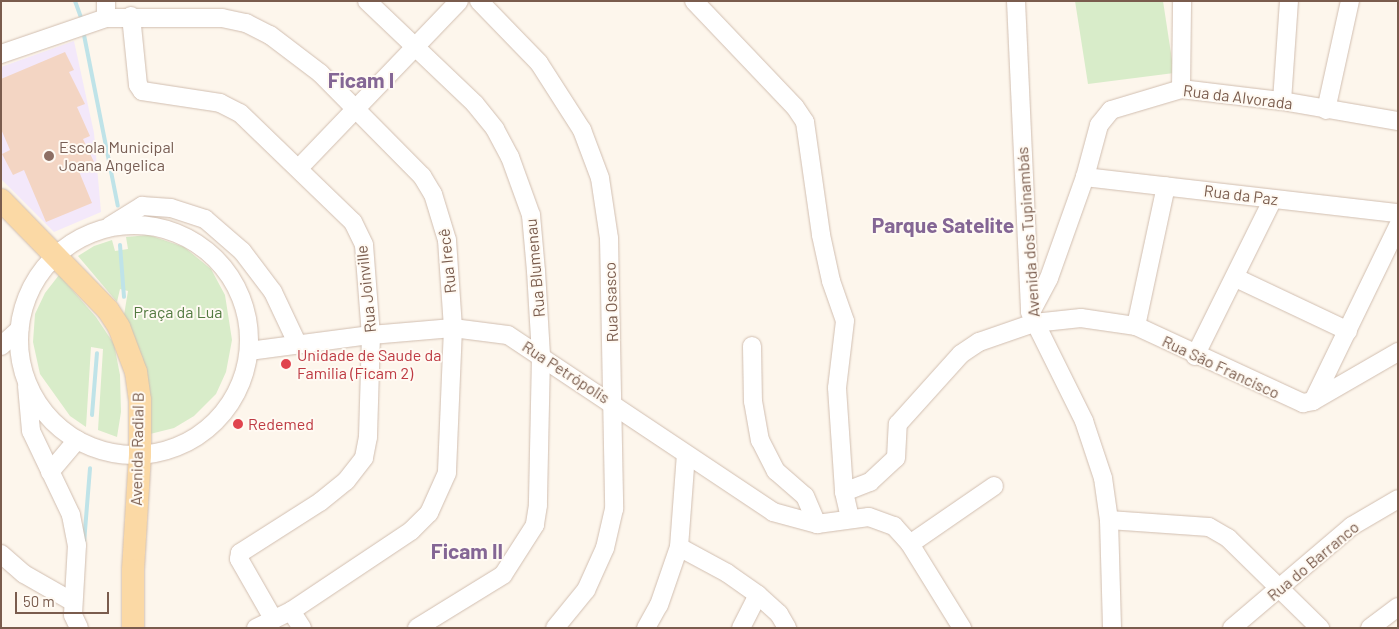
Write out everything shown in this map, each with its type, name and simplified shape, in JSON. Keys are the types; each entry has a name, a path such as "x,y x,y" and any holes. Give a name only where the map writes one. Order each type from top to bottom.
{"main road":[{"name":"Avenida Radial B","path":"1,200 108,310 128,348 140,400 140,455 133,628"}],"street":[{"name":"Rua Blumenau","path":"367,1 416,45 475,104 510,157 531,215 541,356 538,505 535,525 503,575 417,628"},
{"path":"299,168 459,1"},
{"name":"Rua Osasco","path":"479,1 539,63 582,130 600,178 609,238 614,404 614,509 605,548 586,590 555,628"},
{"path":"694,1 795,107 805,122 821,235 831,280 846,321 837,388 844,492 850,518"},
{"name":"Avenida dos Tupinambás","path":"1016,1 1032,318 1087,428 1103,478 1109,520 1112,628"},
{"path":"1181,88 1182,1"},
{"path":"1282,101 1288,1"},
{"path":"1326,110 1350,1"},
{"name":"Rua Irecê","path":"1,54 82,26 106,10 131,16 222,18 246,23 270,35 320,73 356,107 422,176 433,194 447,240 453,328 448,473 429,513 411,531 291,611 262,626"},
{"name":"Rua Joinville","path":"131,16 138,85 142,91 220,103 240,113 299,168 359,232 364,245 371,335 368,437 364,458 346,481 320,502 240,552 239,559 262,626"},
{"name":"Rua da Alvorada","path":"1032,318 1049,278 1085,177 1099,125 1104,116 1120,106 1181,88 1282,101 1398,121"},
{"name":"Rua da Paz","path":"1085,177 1398,213"},
{"path":"1136,326 1166,186"},
{"path":"1195,356 1236,278 1273,199"},
{"path":"107,228 142,206 155,206 193,214 223,232 242,251 272,292 297,343"},
{"path":"184,236 193,214"},
{"path":"1,353 25,375 40,407 58,427 77,440 106,452 140,455 167,450 183,443 214,423 235,394 243,378 249,351 249,323 237,288 228,272 208,251 184,236 159,227 133,224 107,228 88,234 55,255 27,299 20,329 25,375 31,431 71,515 77,545 73,602 74,615 79,628"},
{"path":"1313,400 1398,226"},
{"path":"1029,287 1049,278"},
{"path":"1236,278 1348,331"},
{"path":"844,492 870,482 896,458 898,424 960,354 979,342 1032,318"},
{"name":"Rua São Francisco","path":"1032,318 1081,318 1136,326 1195,356 1294,401 1313,400"},
{"name":"Rua Petrópolis","path":"249,351 297,343 453,328 508,336 614,404 773,512 817,524 850,518 883,521 894,526 910,544 962,628"},
{"path":"1,346 20,329"},
{"path":"752,346 753,401 760,440 776,471 805,496 817,524"},
{"path":"1313,400 1398,352"},
{"path":"50,472 77,440"},
{"path":"646,628 658,605 679,547 686,454"},
{"path":"910,544 994,486"},
{"name":"Rua do Barranco","path":"1232,628 1352,526 1398,499"},
{"path":"1109,520 1209,527 1228,538 1280,589 1313,625"},
{"path":"679,547 727,573 758,595 779,614 787,628"},
{"path":"1,554 24,574 73,602"},
{"path":"741,628 758,595"},
{"path":"1370,628 1398,607"},
{"path":"291,611 302,628"}],"shaded area":[{"name":"Escola Municipal Joana Angelica","path":"74,41 94,133 101,212 54,232 1,179 1,67"}],"green space":[{"path":"1075,1 1163,1 1174,73 1088,84"},
{"name":"Praça da Lua","path":"149,235 184,247 211,269 225,295 232,340 226,372 216,394 194,416 174,428 146,435 143,359 124,315 128,291 120,289 117,302 78,256 94,246 112,240 115,251 128,249 126,237"},
{"name":"Praça da Lua","path":"59,275 96,317 114,344 120,375 121,412 117,437 98,430 103,349 91,347 86,427 70,416 40,374 33,342 35,314 45,293"}],"building":[{"name":"Escola Municipal Joana Angelica","path":"65,52 74,70 69,72 85,104 77,107 90,136 83,139 94,162 78,169 92,203 46,222 24,170 13,175 2,154 10,150 1,129 1,79"}],"waterway":[{"path":"75,1 82,20"},
{"path":"83,30 118,206"},
{"path":"120,245 124,297"},
{"path":"92,415 97,353"},
{"path":"84,543 90,468"}],"place":[{"name":"Escola Municipal Joana Angelica","path":"49,156"},
{"name":"Unidade de Saude da Familia (Ficam 2)","path":"286,364"},
{"name":"Redemed","path":"238,424"}],"district":[{"name":"Ficam I","path":"361,80"},
{"name":"Parque Satelite","path":"943,225"},
{"name":"Ficam II","path":"467,551"}]}
